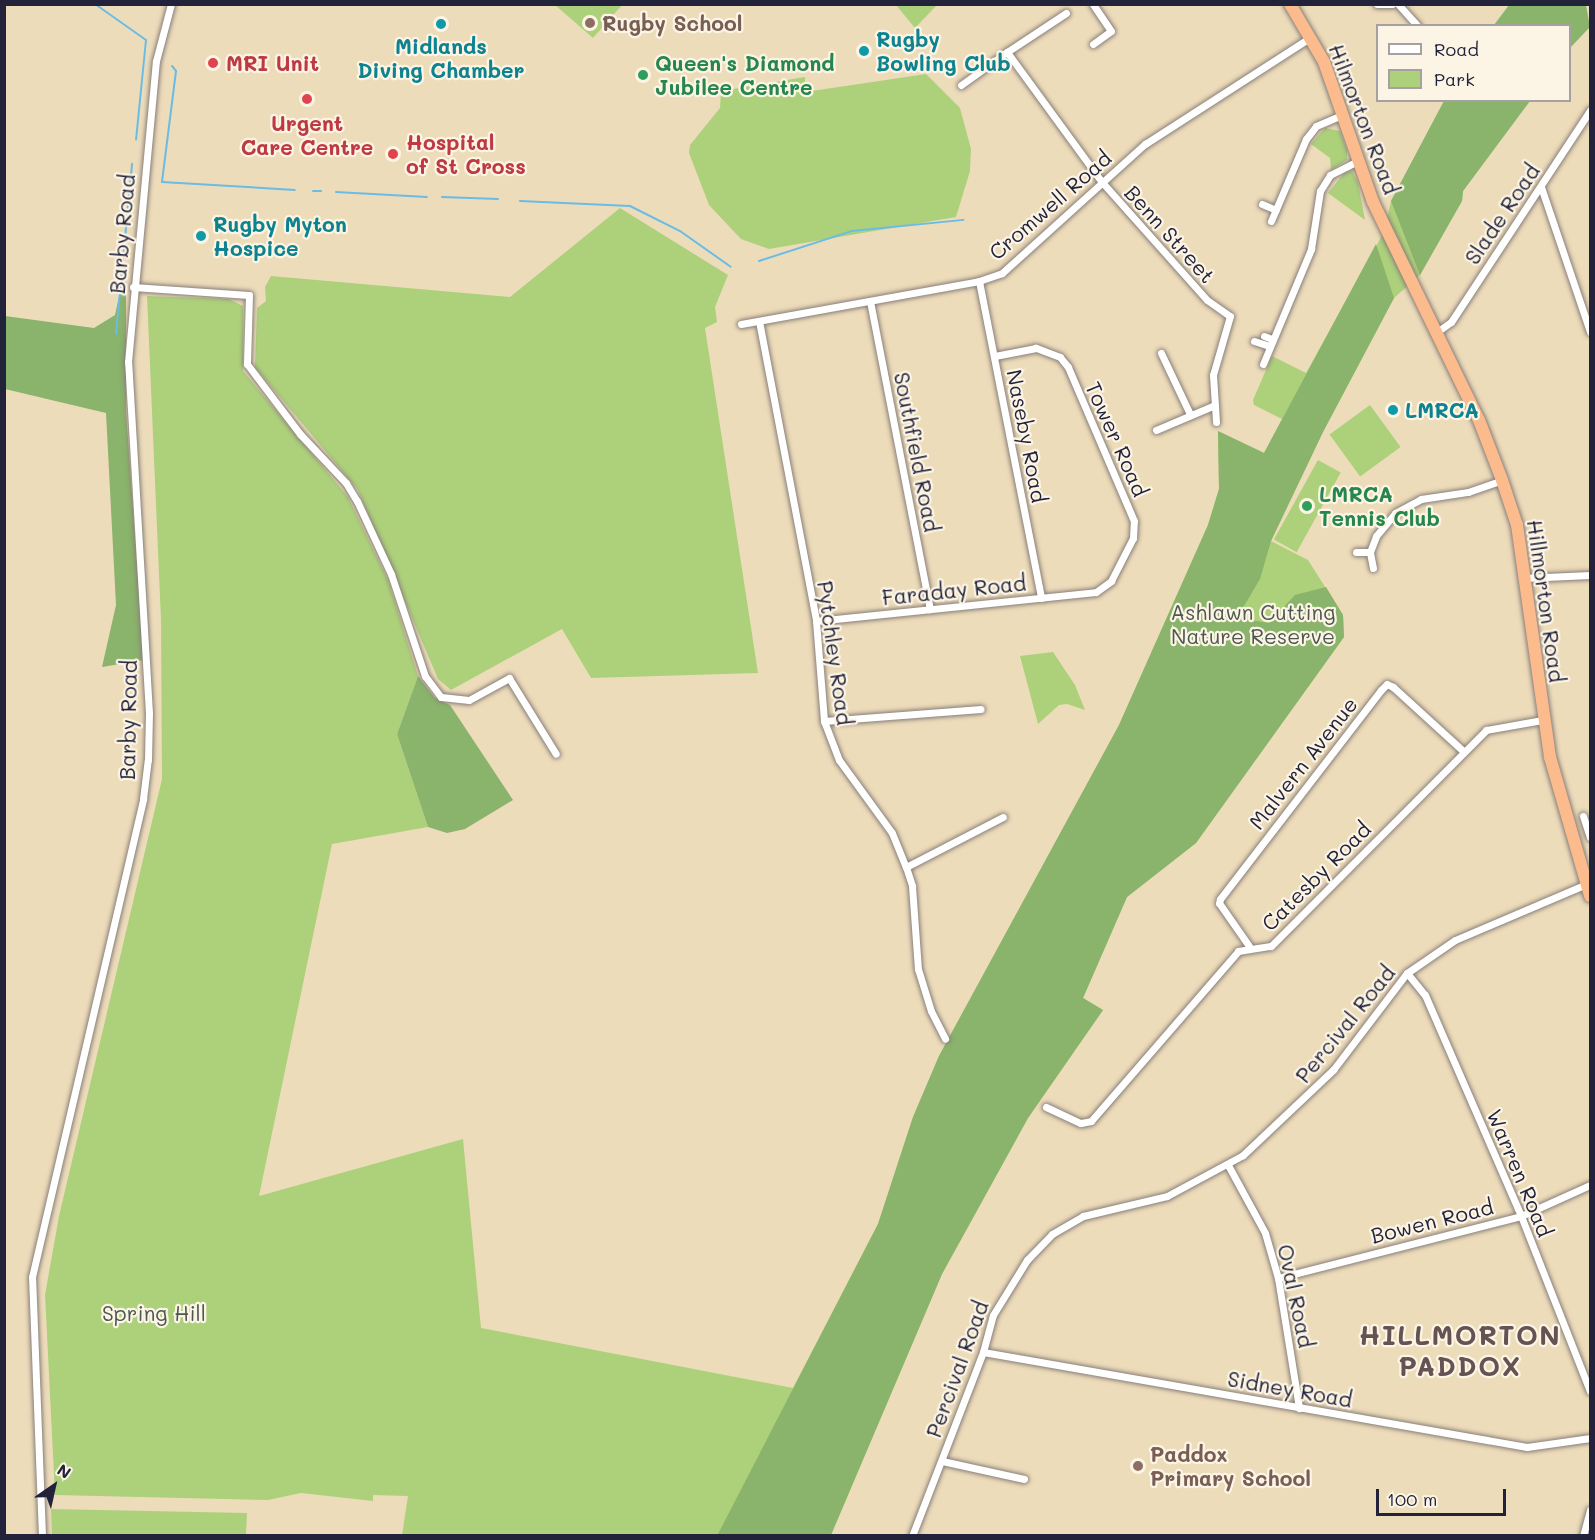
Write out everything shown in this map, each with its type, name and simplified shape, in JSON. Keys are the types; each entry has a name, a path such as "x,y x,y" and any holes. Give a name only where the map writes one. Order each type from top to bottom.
{"highway":[{"name":"Hilmorton Road","path":"1290,4 1311,37 1344,114 1380,217 1417,290"},
{"name":"Hillmorton Road","path":"1417,290 1502,480 1517,525 1543,720 1559,795 1588,890"}],"street":[{"name":"Barby Road","path":"42,1536 32,1277 143,799 148,760 149,713 129,376 133,288 157,55 171,4"},
{"path":"1093,4 1111,31 1093,44"},
{"path":"1377,4 1392,4"},
{"path":"1398,4 1416,24"},
{"path":"961,85 1066,13"},
{"name":"Cromwell Road","path":"741,324 979,281 1010,267 1101,181 1145,144 1311,37"},
{"name":"Benn Street","path":"1007,52 1047,110 1101,181 1207,300 1230,316 1213,375 1215,405"},
{"name":"Slade Road","path":"1437,332 1451,322 1590,110"},
{"path":"1271,220 1306,139 1316,126 1344,114"},
{"path":"1263,364 1311,249 1320,191 1330,175 1359,160"},
{"path":"1541,187 1590,332"},
{"path":"1262,204 1276,210"},
{"name":"Naseby Road","path":"979,281 1041,598"},
{"path":"133,288 249,295 247,364 300,434 346,483 357,501 391,573 425,676 441,697 469,700 509,678 556,754"},
{"name":"Southfield Road","path":"870,301 930,609"},
{"name":"Pytchley Road","path":"759,321 816,621 825,721 839,760 892,833 906,867 912,886 918,969 931,1011 945,1039"},
{"path":"1264,336 1271,343"},
{"path":"1254,340 1271,343"},
{"name":"Tower Road","path":"995,356 1036,348 1060,357 1068,367 1130,511 1133,538 1111,581 1096,592"},
{"path":"1161,353 1190,414"},
{"path":"1156,430 1215,405 1216,422"},
{"path":"1373,568 1370,552 1388,520 1410,504 1502,480"},
{"path":"1356,552 1370,552"},
{"path":"1523,579 1590,575"},
{"name":"Faraday Road","path":"816,621 1096,592"},
{"name":"Malvern Avenue","path":"1250,946 1219,903 1220,899 1387,684 1463,751"},
{"path":"825,721 981,709"},
{"name":"Catesby Road","path":"1046,1107 1081,1123 1091,1121 1233,956 1250,946 1265,949 1271,946 1486,730 1543,720"},
{"path":"1583,816 1590,837"},
{"path":"906,867 1003,817"},
{"name":"Percival Road","path":"912,1536 983,1352 1000,1299 1027,1260 1052,1234 1083,1216 1167,1196 1228,1165 1263,1140 1309,1095 1344,1057 1407,973 1455,940 1588,890"},
{"name":"Warren Road","path":"1407,973 1425,995 1521,1216 1590,1391"},
{"name":"Oval Road","path":"1228,1165 1265,1233 1278,1278 1299,1408"},
{"name":"Bowen Road","path":"1278,1278 1521,1216 1590,1185"},
{"name":"Sidney Road","path":"983,1352 1527,1448 1590,1438"},
{"path":"942,1461 1024,1479"},
{"path":"1583,1536 1590,1510"}],"green space":[{"name":"Rugby School","path":"555,5 622,5 593,38"},
{"path":"896,5 937,5 915,28"},
{"path":"1509,5 1586,5 1590,27 1571,47 1571,24 1495,24"},
{"path":"926,74 960,108 971,149 970,171 956,217 769,249 741,239 709,205 689,153 690,145 720,108 721,91 805,77 805,92"},
{"name":"Spring Hill","path":"1443,102 1529,102 1463,191 1462,201 1420,275 1394,298 1323,432 1271,541 1308,560 1343,615 1344,637 1196,843 1127,897 1083,998 1103,1010 1028,1118 942,1274 831,1535 402,1535 408,1496 373,1495 373,1501 301,1493 268,1500 55,1495 45,1295 59,1216 162,779 161,620 147,296 229,299 243,306 243,371 348,497 388,580 418,676 397,734 428,827 332,844 259,1196 463,1139 481,1328 793,1388 878,1224 913,1117 939,1056 1119,725 1208,525 1219,489 1218,431 1264,453 1282,419 1254,405 1253,400 1272,356 1306,373 1384,232 1391,201"},
{"path":"1443,102 1529,102 1463,191 1462,201 1420,275 1391,201"},
{"path":"1325,128 1340,131 1347,150 1347,160 1331,170 1330,158 1311,144"},
{"path":"1352,171 1358,183 1365,220 1328,193 1345,172"},
{"path":"620,208 728,275 715,307 717,322 705,328 758,673 591,678 562,629 451,690 438,679 358,490 255,367 257,308 266,301 265,287 271,276 510,297"},
{"name":"Ashlawn Cutting Nature Reserve","path":"1376,244 1394,298 1323,432 1271,541 1260,579 1237,618 1269,623 1295,595 1326,587 1343,615 1344,637 1196,843 1127,897 1083,998 1103,1010 1028,1118 942,1274 831,1535 717,1536 878,1224 913,1117 939,1056 1119,725 1208,525 1219,489 1218,431 1264,453"},
{"path":"126,264 126,412 144,660 102,667 116,605 106,413 5,389 5,316 94,328 115,315"},
{"path":"1370,405 1401,447 1360,476 1330,434"},
{"name":"LMRCA Tennis Club","path":"1318,460 1341,473 1297,552 1274,540"},
{"path":"1053,652 1075,685 1085,710 1067,704 1059,705 1038,724 1020,656"},
{"path":"418,676 435,698 450,705 513,800 465,829 447,833 428,827 397,734"},
{"path":"51,1509 247,1513 246,1535 52,1535"}],"waterway":[{"path":"95,4 146,40 136,140"},
{"path":"172,66 176,71 162,182 295,190"},
{"path":"116,334 132,164"},
{"path":"313,191 321,191"},
{"path":"336,192 427,197"},
{"path":"442,197 498,199"},
{"path":"520,201 630,206 680,231 731,267"},
{"path":"759,261 852,231 963,220"}],"place":[{"name":"Rugby School","path":"590,23"},
{"name":"Midlands Diving Chamber","path":"441,24"},
{"name":"Rugby Bowling Club","path":"864,51"},
{"name":"MRI Unit","path":"213,63"},
{"name":"Queen's Diamond Jubilee Centre","path":"643,75"},
{"name":"Urgent Care Centre","path":"307,99"},
{"name":"Hospital of St Cross","path":"393,154"},
{"name":"Rugby Myton Hospice","path":"201,236"},
{"name":"LMRCA","path":"1393,410"},
{"name":"LMRCA Tennis Club","path":"1307,506"},
{"name":"Paddox Primary School","path":"1138,1466"}],"district":[{"name":"HILLMORTON PADDOX","path":"1460,1350"}]}
